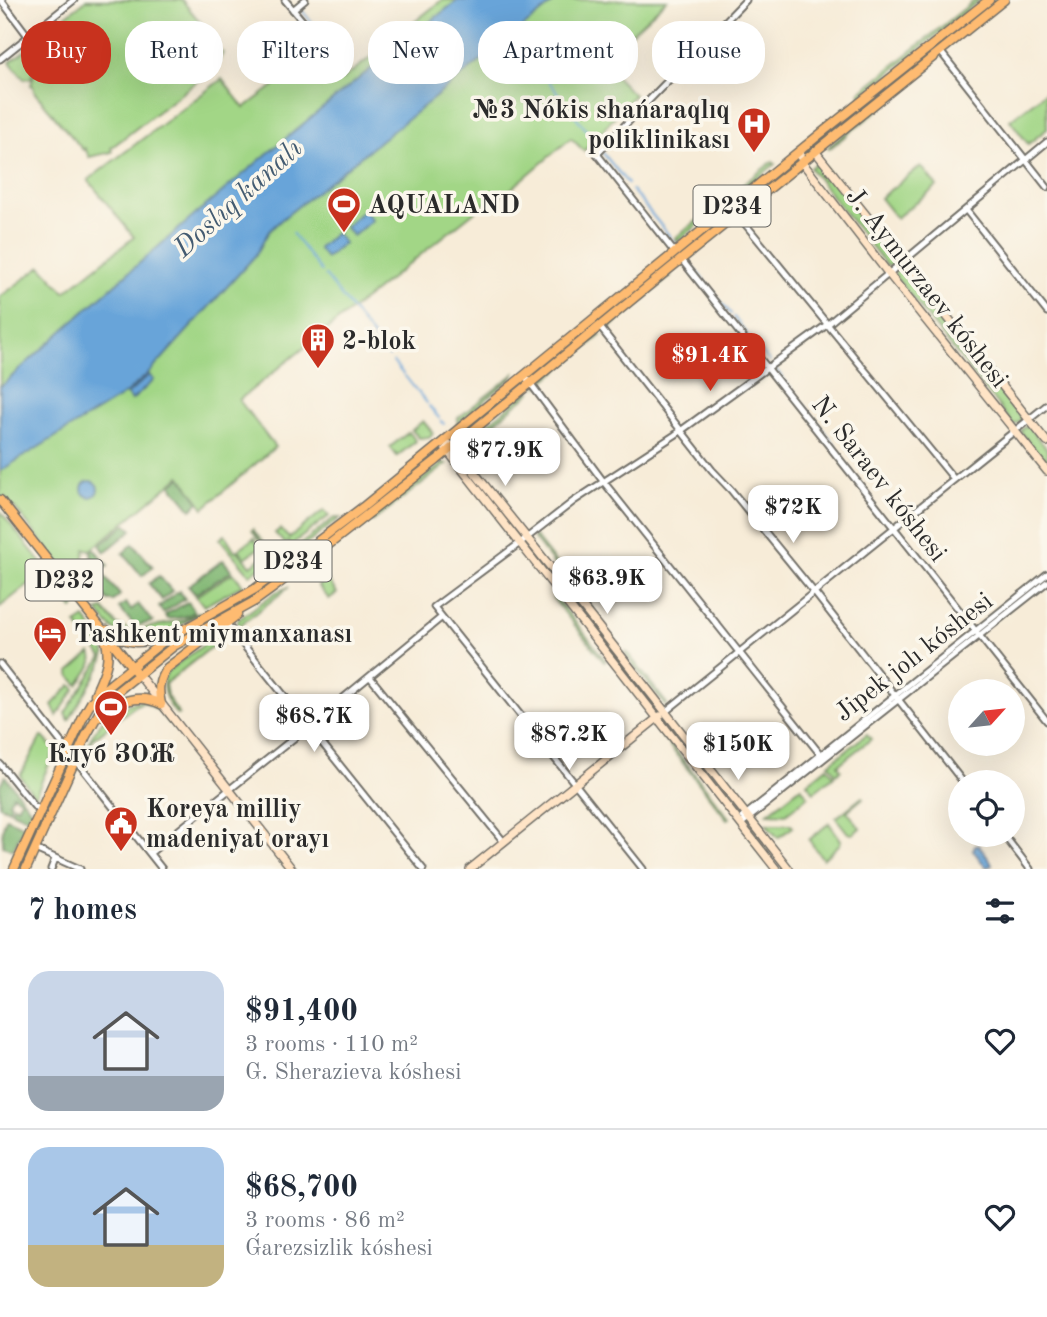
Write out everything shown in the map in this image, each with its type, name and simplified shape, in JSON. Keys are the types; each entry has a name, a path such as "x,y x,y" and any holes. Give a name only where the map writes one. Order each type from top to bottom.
{"main road":[{"name":"D234","path":"14,869 92,701 176,632 255,589 325,542 450,449 527,379 678,256 901,83 915,65 989,0"},
{"name":"D234","path":"26,869 93,723 114,694 174,646 255,601 444,441 599,326 678,256 737,214 796,163 801,150 895,75 940,51 1004,0"},
{"path":"895,75 900,77 901,83"},
{"name":"D232","path":"0,500 138,674"},
{"path":"93,723 110,708 126,700 146,698 161,704 160,680 167,668 255,601"},
{"path":"99,624 117,637 134,643 145,643 176,632"},
{"path":"92,701 108,660 106,640 99,624"}],"street":[{"path":"1,0 21,26"},
{"path":"48,21 74,0"},
{"path":"285,0 302,21"},
{"path":"293,10 305,0"},
{"name":"N. Saraev kóshesi","path":"746,0 597,154 1047,721"},
{"path":"0,59 21,42"},
{"path":"940,51 1047,187"},
{"path":"643,869 434,607 603,481 682,430 828,324 1047,142"},
{"name":"J. Aymurzaev kóshesi","path":"815,151 1047,442"},
{"name":"J. Aymurzaev kóshesi","path":"796,163 1047,471"},
{"path":"966,210 1047,312"},
{"path":"737,214 954,479"},
{"path":"599,326 954,770"},
{"path":"527,379 603,481 820,754"},
{"path":"470,869 1047,405"},
{"path":"444,441 520,543 776,869"},
{"path":"458,459 527,537 789,869"},
{"name":"Jipek jolı kóshesi","path":"747,816 1047,574"},
{"name":"Jipek jolı kóshesi","path":"977,633 1047,582"},
{"path":"150,853 442,617"},
{"path":"215,622 227,623 423,869"},
{"path":"0,664 67,750"},
{"path":"138,674 292,869"},
{"path":"370,677 504,842"},
{"name":"Jipek jolı kóshesi","path":"740,822 820,754 896,697"},
{"path":"75,759 162,869"},
{"path":"0,764 34,806 41,810"},
{"path":"1013,847 1030,869"},
{"path":"35,849 80,869"},
{"path":"51,869 55,859"}],"green space":[{"path":"86,0 182,0 199,21 125,21 125,84 194,84 111,148 112,152 89,157 85,148 83,150 31,85 111,84 111,21 59,21"},
{"path":"442,0 667,0 638,27 638,21 478,21 478,84 623,84 634,95 584,151 571,138 503,196 499,192 239,400 275,447 204,508 180,476 91,550 85,549 85,578 82,580 84,583 78,587 5,497 0,501 0,297 41,266 65,292 134,237 88,180 215,84 223,84 223,80 244,108 276,84 354,84 354,70 368,59 368,84 464,84 464,21 416,21"},
{"path":"975,0 980,0 861,96 859,93"},
{"path":"21,53 21,75 10,62"},
{"path":"917,79 829,149 828,147"},
{"path":"1046,92 1047,129 1028,144 1010,120"},
{"path":"773,161 775,164 678,241 675,238"},
{"path":"819,161 895,258 889,266 810,168"},
{"path":"921,166 937,186 896,218 880,198"},
{"path":"898,269 902,269 1021,417 1017,424 1013,424 894,275"},
{"path":"670,274 671,276 607,330 607,326"},
{"path":"598,334 601,335 537,387 538,383"},
{"path":"514,374 513,377 457,424 458,418"},
{"path":"528,391 531,392 476,438 474,435"},
{"path":"423,421 433,433 429,437 419,438 412,430"},
{"path":"1029,427 1047,449 1047,465 1022,434 1021,430"},
{"path":"409,432 416,441 397,456 390,447"},
{"path":"443,463 447,464 373,521 371,518"},
{"path":"181,477 199,502 191,509 171,485"},
{"path":"324,510 329,516 291,545 288,542 285,544 275,533 280,529 289,538"},
{"path":"0,511 75,605 73,609 44,572 0,607"},
{"path":"334,518 340,518 286,560 282,559"},
{"path":"126,524 132,530 105,552 100,545"},
{"path":"253,529 274,557 250,575 220,539 225,535 235,551 251,566 268,553"},
{"path":"535,536 592,609 590,610 533,537"},
{"path":"254,538 260,547 245,558 239,549"},
{"path":"133,544 153,567 142,576 123,553"},
{"path":"94,549 108,565 101,572 120,595 114,601 108,601 94,582 91,551"},
{"path":"223,560 232,571 195,594 188,586"},
{"path":"233,573 243,585 204,606 196,596"},
{"path":"159,576 172,591 162,600 149,584"},
{"path":"327,579 337,593 329,599 318,586"},
{"path":"289,587 238,627 238,620 276,592"},
{"path":"179,591 185,599 163,613 159,607"},
{"path":"555,596 606,661 604,662 553,598"},
{"path":"188,602 195,612 168,619 165,615"},
{"path":"126,603 131,610 138,604 153,622 135,626 119,608"},
{"path":"103,609 117,625 132,631 184,620 199,612 200,614 157,635 134,638 123,635 110,626 97,611"},
{"path":"85,618 100,639 92,644 76,624"},
{"path":"219,634 224,637 165,684 167,696 179,714 177,715 164,694 165,676 169,670"},
{"path":"103,644 105,654 101,666 69,720 65,713 102,657 96,649"},
{"path":"626,651 667,704 665,705 627,657"},
{"path":"91,653 91,665 78,685 69,672"},
{"path":"71,685 75,689 57,716 52,705"},
{"path":"141,700 157,707 169,721 157,709 144,702 136,705 93,739 84,758 82,757 103,720 119,709"},
{"path":"659,729 729,818 727,819 657,730"},
{"path":"867,734 871,739 838,765 841,770 836,774 829,764"},
{"path":"41,737 55,750 35,797 20,776"},
{"path":"827,767 834,776 814,792 807,783"},
{"path":"5,776 31,810 27,818 11,811 21,800 13,795 9,810 0,806 0,785"},
{"path":"801,787 808,796 786,814 768,813"},
{"path":"862,797 847,811 860,828 853,834 848,833 836,818"},
{"path":"6,818 24,826 13,850 3,846 2,831"},
{"path":"829,823 841,840 823,859 809,840"},
{"path":"766,824 791,824 793,827 778,838"}],"water":[{"path":"458,0 557,0 531,21 478,21 478,63 464,74 464,21 432,21"},
{"name":"Doslıq kanalı","path":"368,72 368,84 452,84 269,231 256,255 151,371 125,394 0,471 0,387 225,189"},
{"path":"364,210 372,220 353,236 345,227"},
{"path":"336,233 344,243 326,258 318,248"},
{"path":"149,375 154,380 132,400 127,395"},
{"path":"90,481 98,489 90,497 82,489"},
{"path":"974,847 980,847 992,864 985,866 973,850"}],"waterway":[{"path":"301,9 311,21"},
{"path":"551,84 594,140"},
{"path":"603,153 628,184"},
{"path":"632,190 671,238"},
{"path":"292,233 321,271"},
{"path":"673,241 676,244"},
{"path":"691,265 731,314"},
{"path":"325,275 377,342"},
{"path":"734,317 770,362"},
{"path":"381,348 389,357"},
{"path":"393,362 403,374"},
{"path":"775,368 836,446"},
{"path":"405,376 416,390"},
{"path":"418,392 427,403"},
{"path":"429,406 439,418"},
{"path":"441,421 444,424"}],"place":[{"name":"№3 Nókis shańaraqlıq poliklinikası","path":"754,154"},
{"name":"AQUALAND","path":"344,234"},
{"name":"2-blok","path":"318,370"},
{"name":"Tashkent miymanxanası","path":"50,663"},
{"name":"Клуб ЗОЖ","path":"111,737"},
{"name":"Koreya milliy madeniyat orayı","path":"121,853"}]}
